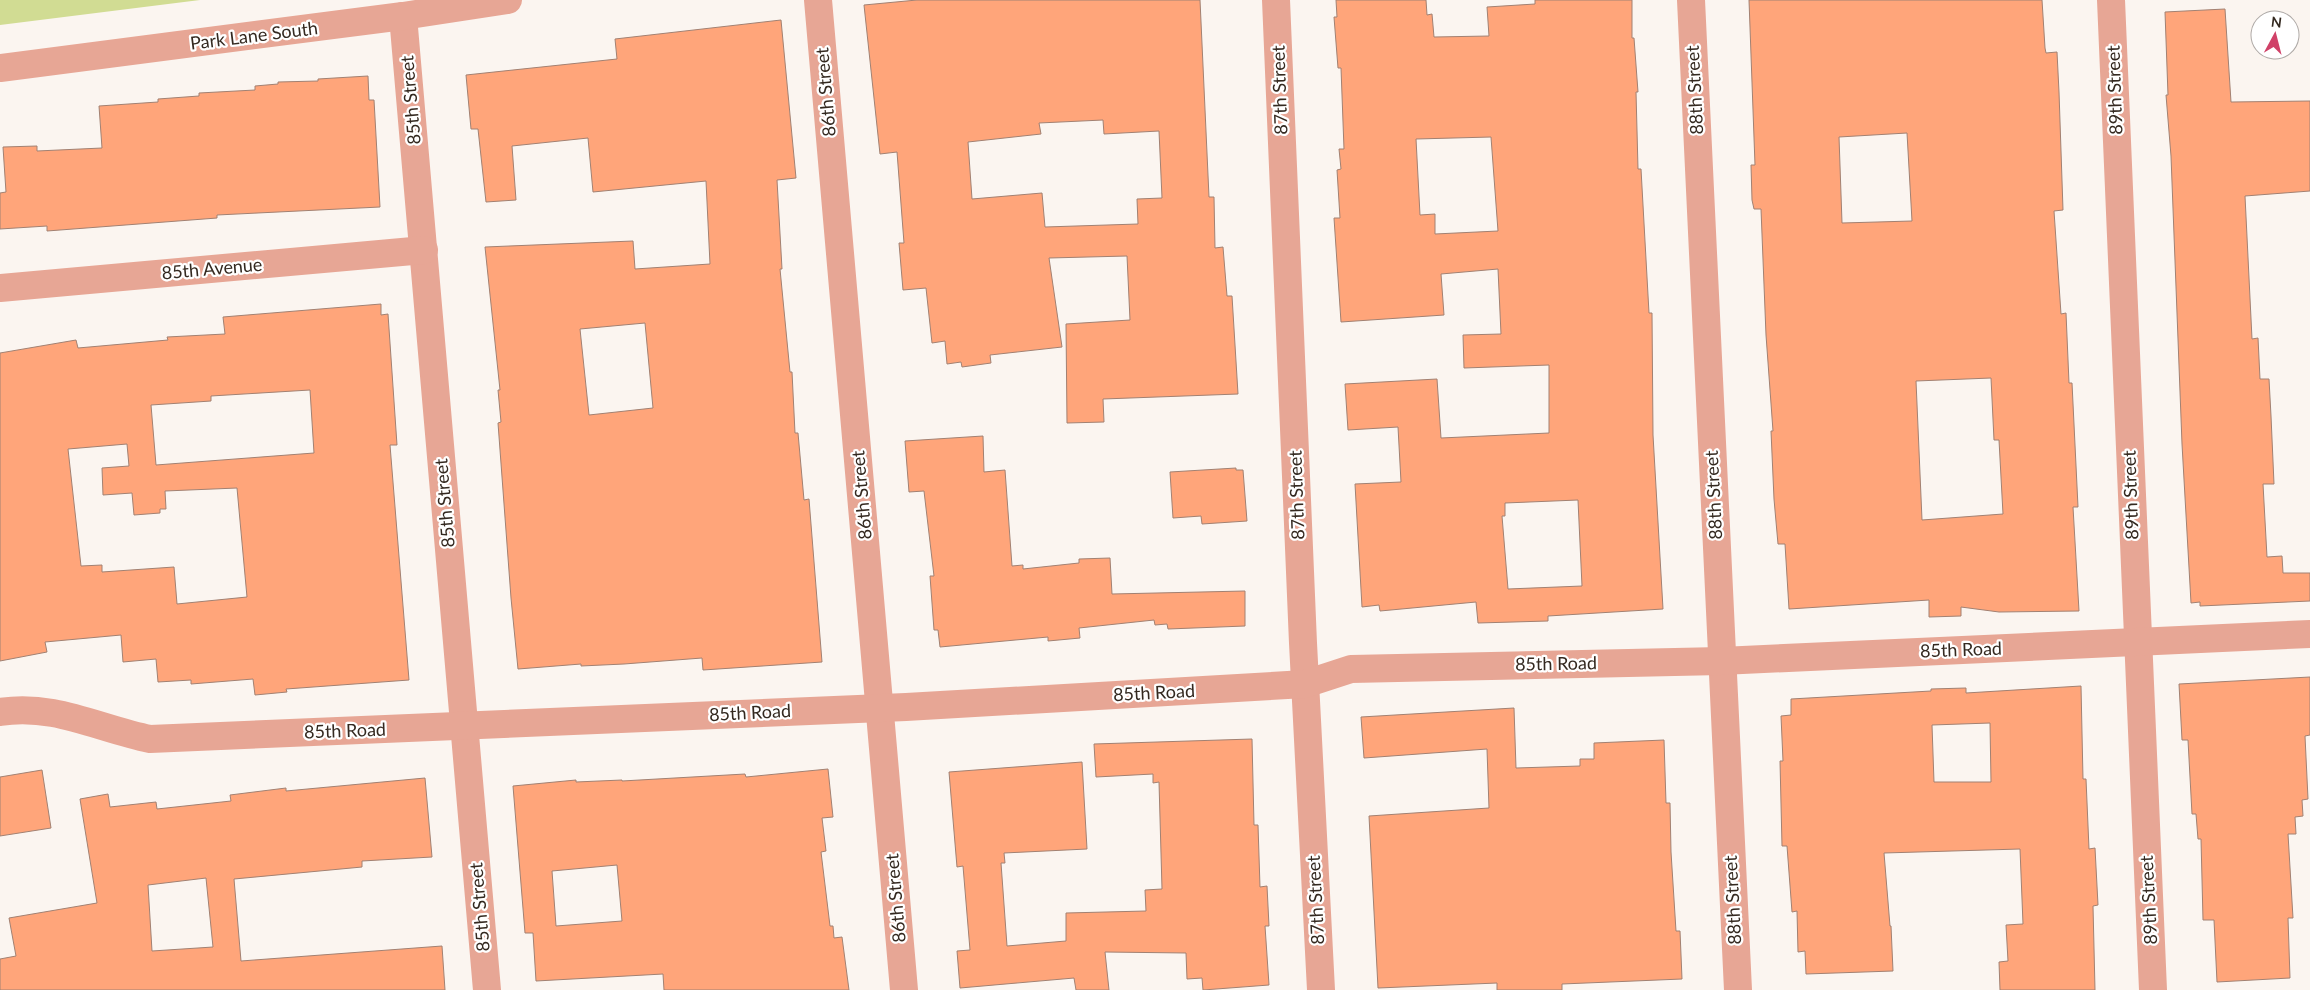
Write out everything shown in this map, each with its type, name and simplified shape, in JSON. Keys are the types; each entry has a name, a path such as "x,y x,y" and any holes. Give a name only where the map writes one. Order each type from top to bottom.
{"street":[{"name":"Park Lane South","path":"0,68 404,16 508,0"},
{"name":"86th Street","path":"818,0 904,990"},
{"name":"87th Street","path":"1276,0 1305,684 1321,990"},
{"name":"88th Street","path":"1691,0 1738,990"},
{"name":"89th Street","path":"2111,0 2153,990"},
{"name":"85th Street","path":"404,16 487,990"},
{"name":"85th Avenue","path":"0,288 424,250"},
{"name":"85th Road","path":"0,712 50,712 87,721 122,734 150,740 880,708 1305,684 1351,669 1721,661 2310,634"}],"green space":[{"path":"0,0 200,0 0,25"}],"building":[{"path":"917,0 1200,0 1209,197 1214,197 1215,248 1223,247 1227,296 1232,296 1238,394 1103,399 1104,422 1067,423 1066,324 1130,320 1127,256 1049,258 1062,347 990,355 991,363 962,367 961,362 947,364 945,341 932,343 926,288 903,290 899,243 904,243 897,152 880,154 864,5","holes":["1103,120 1104,134 1159,131 1162,198 1137,199 1138,224 1045,227 1042,193 972,199 968,142 1041,134 1039,123"]},
{"path":"1336,0 1426,0 1427,15 1432,14 1434,37 1489,36 1487,7 1535,4 1535,0 1632,0 1632,38 1634,38 1638,92 1636,92 1638,169 1641,169 1649,313 1652,313 1653,435 1663,609 1548,616 1548,621 1478,623 1476,602 1380,611 1379,605 1362,607 1355,484 1401,482 1398,427 1348,430 1345,384 1437,379 1441,438 1549,433 1549,365 1464,368 1463,335 1501,334 1498,269 1441,274 1444,315 1341,322 1334,218 1340,218 1337,170 1341,169 1339,149 1344,149 1341,68 1338,68 1334,17 1337,17","holes":["1491,137 1498,231 1435,234 1435,214 1420,215 1416,139","1578,500 1582,586 1508,589 1502,516 1505,516 1505,503"]},
{"path":"1749,0 2042,0 2046,53 2057,52 2063,210 2054,211 2061,314 2066,313 2069,383 2072,383 2078,507 2073,507 2079,611 1999,612 1961,607 1961,616 1929,617 1929,600 1789,609 1785,544 1778,544 1774,499 1771,431 1773,431 1766,335 1761,209 1754,209 1752,200 1751,165 1755,165","holes":["1907,133 1912,221 1842,223 1839,137","1991,378 1994,440 1999,440 2003,514 1922,520 1916,381"]},
{"path":"2225,9 2231,102 2310,101 2310,191 2245,196 2252,339 2258,338 2260,379 2269,379 2274,484 2263,484 2267,557 2282,556 2283,573 2310,573 2310,601 2200,606 2200,602 2191,603 2182,444 2171,156 2166,95 2168,95 2165,12"},
{"path":"781,20 796,178 777,180 782,269 780,269 790,372 792,372 795,433 798,433 804,500 809,499 822,662 703,670 702,658 518,669 498,423 501,422 498,390 500,390 485,247 633,241 635,269 710,264 706,181 593,192 588,138 512,146 516,200 486,202 478,129 471,129 466,75 617,59 615,39","holes":["645,323 653,408 589,415 580,329"]},
{"path":"368,76 369,100 374,100 380,207 217,215 217,218 47,231 47,226 0,229 0,193 6,192 3,147 37,146 37,151 102,148 99,106 158,102 158,99 199,96 199,93 255,90 255,86 278,84 278,82 318,81 318,79"},
{"path":"381,304 381,315 388,314 397,445 390,445 409,680 286,689 287,692 255,695 253,679 191,684 191,680 158,682 156,659 123,662 121,635 45,642 47,652 0,661 0,353 76,340 78,348 168,340 167,337 225,334 223,317","holes":["310,390 314,453 156,465 151,405 211,401 211,396","127,444 129,466 102,468 103,495 132,493 134,515 160,513 160,509 166,509 165,491 237,488 247,597 177,604 174,567 102,572 102,565 81,566 68,449"]},
{"path":"983,436 984,472 1005,470 1012,566 1023,565 1023,569 1079,563 1079,559 1110,558 1112,594 1245,591 1245,626 1168,629 1167,624 1155,625 1154,620 1079,628 1080,638 1048,641 1048,637 940,647 938,630 934,630 930,576 934,576 924,491 909,492 905,441"},
{"path":"1236,468 1236,470 1243,470 1247,521 1202,524 1201,516 1173,518 1170,472"},
{"path":"2310,677 2310,735 2305,736 2308,799 2302,800 2303,816 2295,817 2296,834 2288,834 2293,918 2288,918 2290,978 2217,982 2214,920 2203,920 2201,839 2198,839 2196,814 2192,814 2188,740 2182,740 2179,684"},
{"path":"2081,686 2083,779 2086,779 2089,849 2095,848 2098,905 2093,906 2095,990 2000,990 1999,962 2008,961 2006,925 2023,924 2020,849 1884,853 1893,971 1806,974 1805,951 1798,952 1797,911 1792,912 1787,846 1782,846 1780,761 1783,761 1781,716 1791,715 1791,699 1931,691 1931,689 1966,688 1966,693","holes":["1990,723 1991,782 1934,782 1932,725"]},
{"path":"1514,708 1516,768 1580,766 1580,759 1594,759 1594,743 1664,740 1666,803 1670,803 1676,931 1680,931 1682,979 1562,984 1562,990 1497,990 1497,983 1378,988 1369,816 1489,808 1487,749 1364,758 1361,717"},
{"path":"1252,739 1254,825 1258,825 1260,887 1267,886 1269,926 1265,926 1269,985 1203,990 1202,978 1187,979 1186,953 1105,952 1109,990 1076,990 1074,978 960,988 957,951 970,950 963,866 957,867 949,772 1082,762 1087,849 1004,853 1005,863 1001,863 1007,946 1066,941 1066,913 1146,911 1145,890 1162,889 1159,782 1153,783 1153,774 1096,777 1094,744"},
{"path":"828,769 833,817 822,818 826,851 821,852 830,926 833,926 834,938 842,937 849,990 664,990 663,974 536,981 533,933 525,933 513,786 576,780 576,782 622,781 745,774 746,777","holes":["617,865 622,921 556,926 552,871"]},
{"path":"42,770 51,828 0,836 0,777"},
{"path":"425,778 432,857 362,861 362,867 234,879 241,961 442,946 445,990 0,990 0,959 16,956 9,918 97,903 80,799 108,794 110,807 156,802 157,809 231,801 230,795 286,788 286,791","holes":["206,878 213,947 152,951 148,885"]}]}
